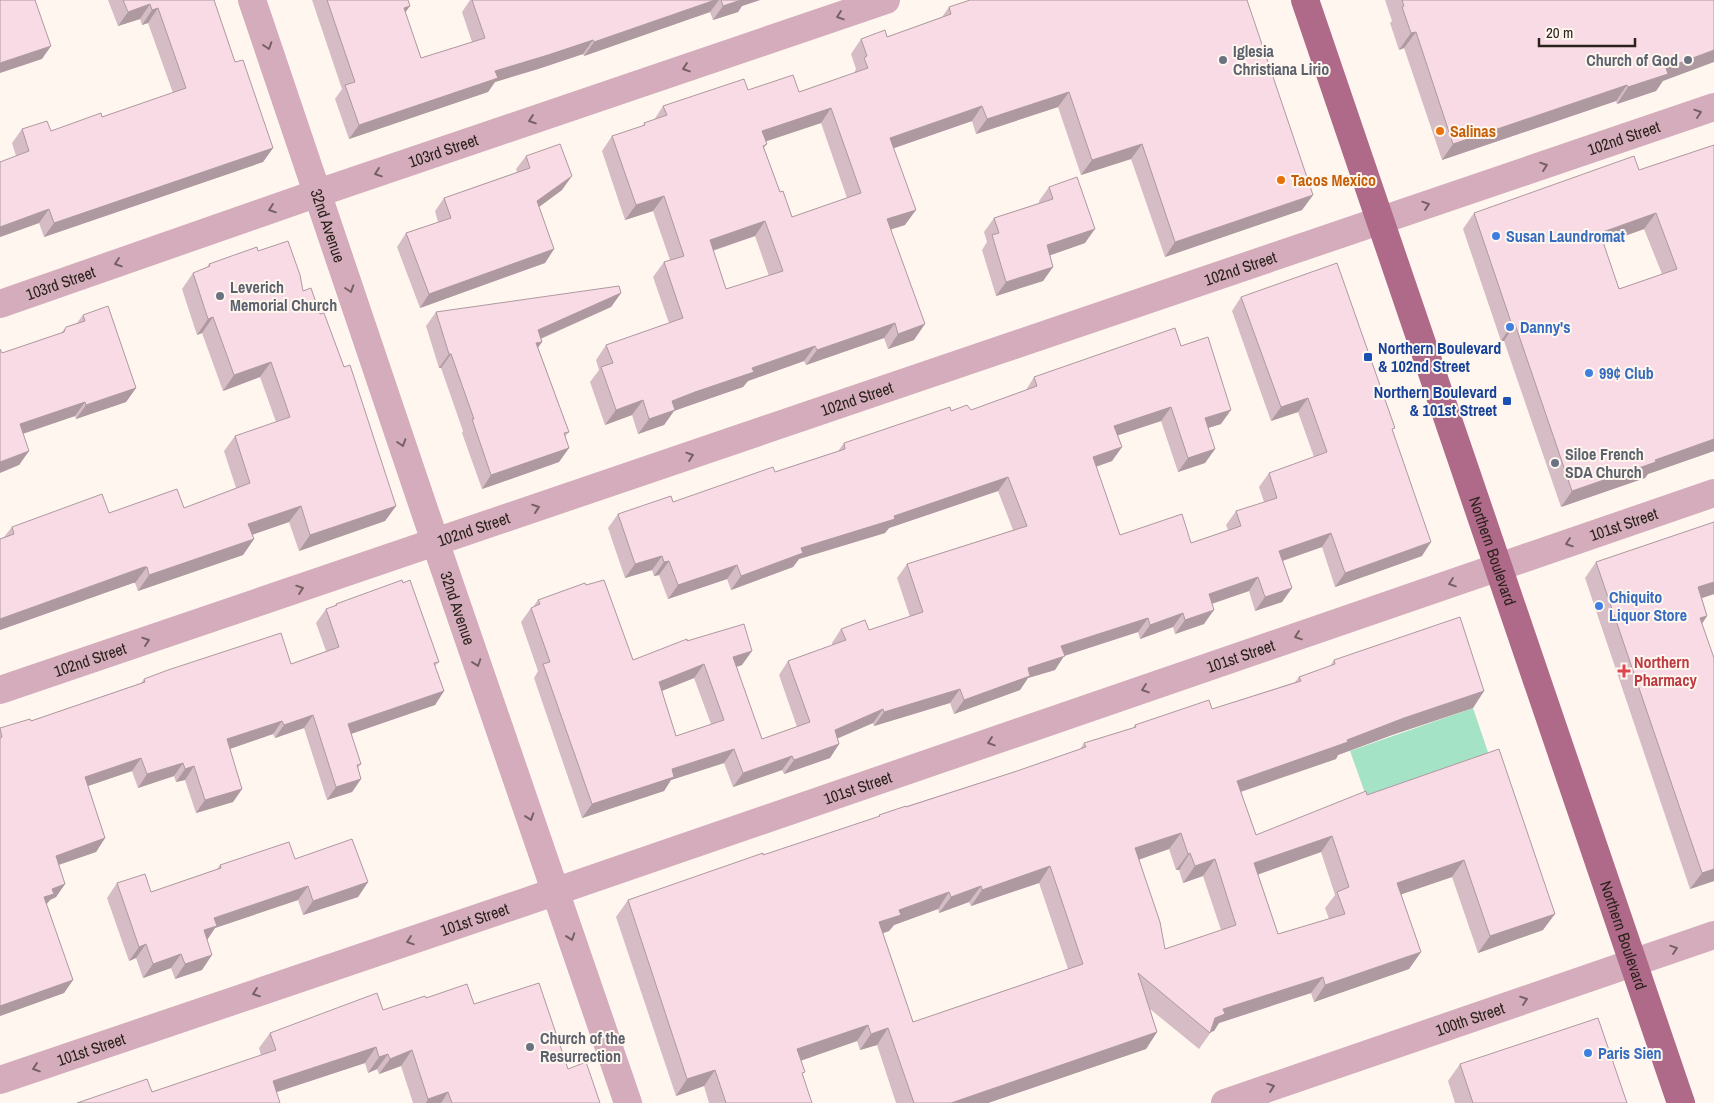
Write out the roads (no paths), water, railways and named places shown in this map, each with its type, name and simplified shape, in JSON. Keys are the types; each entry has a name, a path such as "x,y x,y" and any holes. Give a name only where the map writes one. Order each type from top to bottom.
{"main road":[{"name":"Northern Boulevard","path":"1305,0 1681,1103"}],"street":[{"name":"32nd Avenue","path":"252,0 435,543 628,1103"},
{"name":"103rd Street","path":"0,304 318,193 886,0"},
{"name":"102nd Street","path":"0,690 1714,107"},
{"name":"101st Street","path":"0,1080 1714,493"},
{"name":"100th Street","path":"1225,1103 1714,935"}],"place":[{"name":"Iglesia Christiana Lirio","path":"1223,60"},
{"name":"Church of God","path":"1688,60"},
{"name":"Salinas","path":"1440,131"},
{"name":"Tacos Mexico","path":"1281,180"},
{"name":"Susan Laundromat","path":"1496,236"},
{"name":"Leverich Memorial Church","path":"220,296"},
{"name":"Danny's","path":"1510,327"},
{"name":"Northern Boulevard & 102nd Street","path":"1368,357"},
{"name":"99¢ Club","path":"1589,373"},
{"name":"Northern Boulevard & 101st Street","path":"1507,401"},
{"name":"Siloe French SDA Church","path":"1555,463"},
{"name":"Chiquito Liquor Store","path":"1599,606"},
{"name":"Northern Pharmacy","path":"1624,671"},
{"name":"Church of the Resurrection","path":"530,1047"},
{"name":"Paris Sien","path":"1588,1053"}]}
